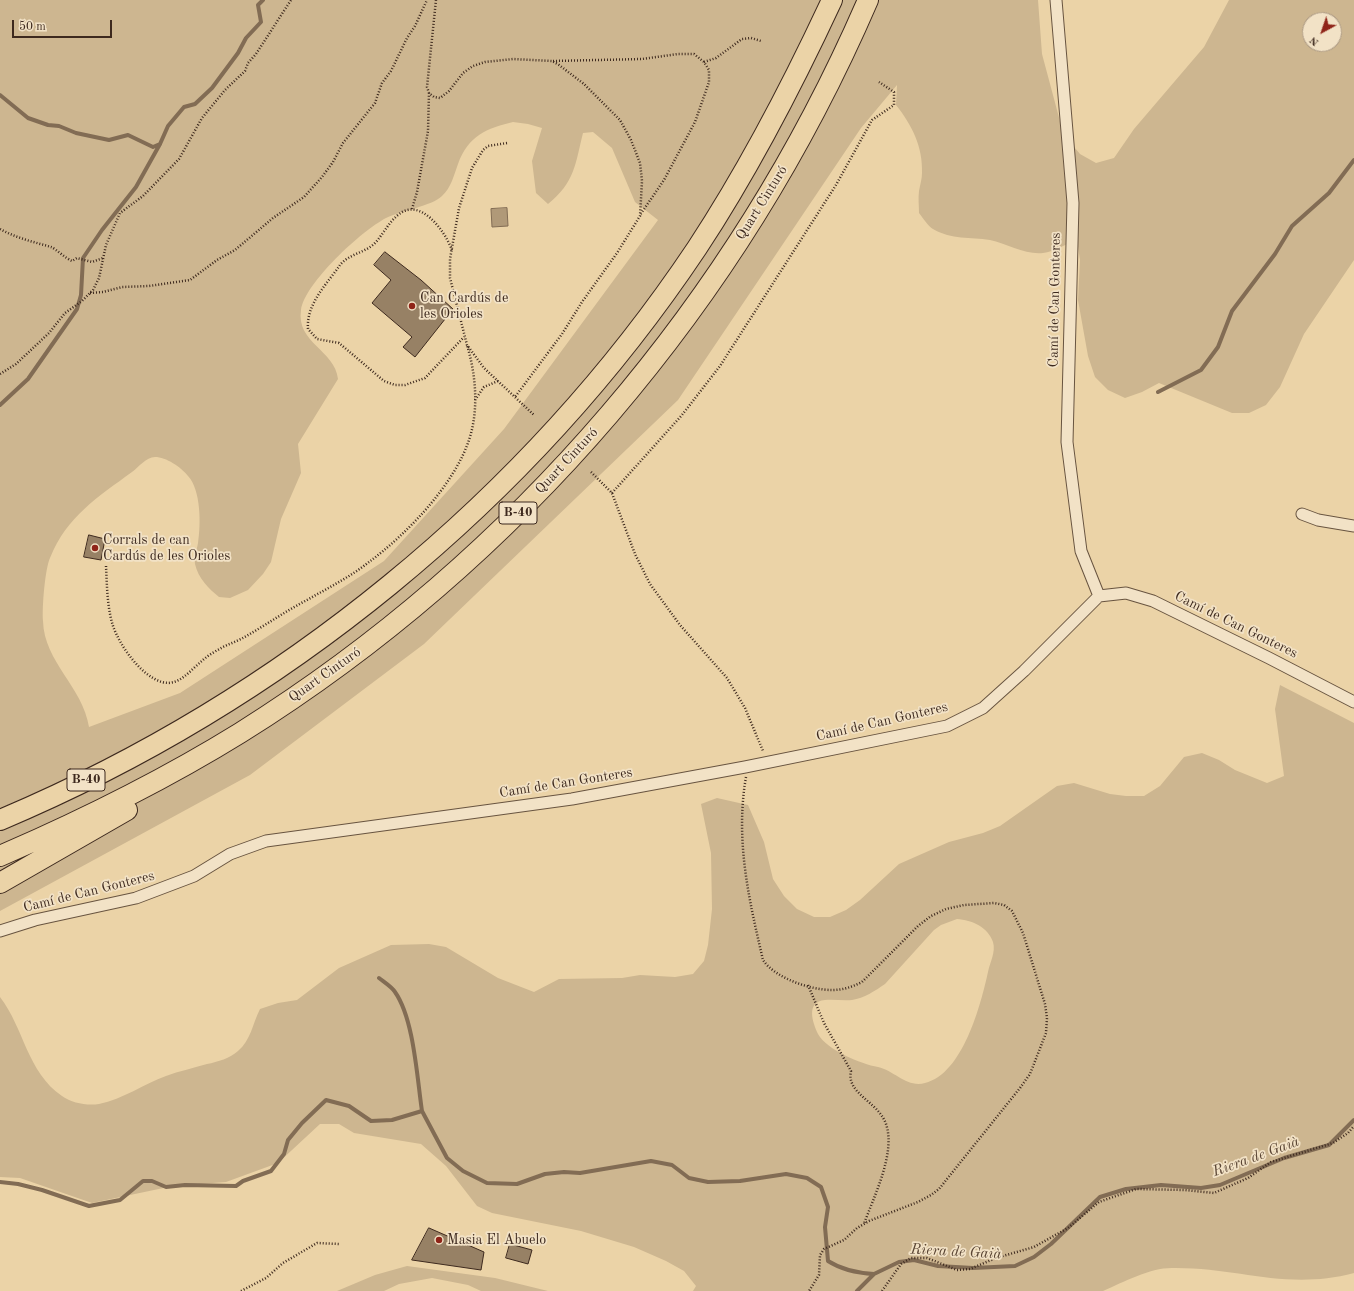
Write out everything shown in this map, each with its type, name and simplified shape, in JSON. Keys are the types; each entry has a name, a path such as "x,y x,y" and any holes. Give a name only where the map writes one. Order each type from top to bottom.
{"highway":[{"name":"B-40","path":"0,820 103,772 170,736 211,712 298,655 376,596 433,548 478,506 562,420 619,352 661,298 697,248 766,134 798,74 832,0"},
{"name":"Quart Cinturó","path":"0,856 91,815 187,764 240,732 298,694 355,654 415,607 461,567 524,507 613,410 687,316 755,217 820,103 868,0"},
{"path":"0,805 104,759 170,736"},
{"path":"0,883 139,803 187,764"}],"street":[{"name":"Camí de Can Gonteres","path":"1056,0 1073,203 1067,442 1081,551 1099,596"},
{"path":"1302,514 1318,520 1354,526"},
{"name":"Camí de Can Gonteres","path":"0,931 35,920 136,898 188,879 230,854 266,841 572,799 745,767 947,726 983,708 1024,671 1099,596 1126,592 1153,601 1270,658 1354,702"}],"path":[{"path":"0,374 16,364 49,333 65,312 90,293 99,278 106,245 120,213 143,196 179,159 202,118 225,90 245,71 248,63 254,57 291,0"},
{"path":"90,293 104,292 122,286 149,286 190,280 217,260 235,250 273,218 304,197 322,177 333,162 343,143 375,103 382,83 415,26 427,0"},
{"path":"412,209 417,192 428,131 429,93 427,88 436,0"},
{"path":"704,62 716,58 742,39 751,38 761,42"},
{"path":"429,93 434,97 440,98 445,95 463,73 473,66 500,59 552,61 642,59 678,54 694,54 704,62 709,70 709,82 695,122 664,180 617,254 562,334 515,397"},
{"path":"552,61 584,84 620,120 632,140 640,163 642,181 640,216"},
{"path":"612,494 682,415 720,366 836,185 872,120 894,105 894,92 879,82"},
{"path":"106,566 114,627 125,650 139,668 150,678 163,683 174,683 214,652 240,640 353,574 397,539 436,497 461,457 469,439 475,380 450,278 449,267 462,195 475,160 488,146 507,143"},
{"path":"452,250 448,239 423,213 412,209 398,215 381,237 367,250 344,260 315,299 307,321 308,329 317,339 331,340 345,347 384,381 395,385 409,384 425,378 464,337"},
{"path":"0,229 38,244 52,247 63,257 72,261 77,258 83,258 92,262 104,258"},
{"path":"467,345 479,362 534,415"},
{"path":"474,400 484,387 498,381"},
{"path":"591,472 612,494 635,554 650,584 680,625 727,678 745,708 766,762"},
{"path":"745,767 747,774 741,832 749,901 763,960 769,969 778,975 808,985 832,990 850,988 862,982 918,926 931,916 946,909 964,904 982,903 1004,905 1012,911 1023,933 1045,1004 1047,1018 1046,1033 1030,1074 939,1189 918,1202 864,1224 844,1240 824,1249 820,1255 819,1275 809,1291"},
{"path":"808,985 824,1023 851,1071 850,1079 854,1090 873,1104 881,1114 886,1125 888,1151 882,1175 864,1224"},
{"path":"882,1291 901,1264 911,1258 926,1258 957,1270 970,1269 996,1258 1034,1247 1068,1228 1099,1202 1136,1189 1185,1190 1214,1193 1248,1178 1271,1162 1333,1143 1348,1133 1354,1126"},
{"path":"241,1291 266,1278 284,1263 317,1243 340,1244"}],"shaded area":[{"path":"0,0 1038,0 1042,54 1061,125 1069,141 1080,154 1096,163 1114,158 1134,129 1204,47 1229,0 1354,0 1354,260 1304,334 1280,387 1266,405 1249,413 1232,413 1159,383 1142,392 1125,398 1108,390 1095,377 1088,356 1078,300 1080,260 1077,240 1052,251 1037,253 1023,251 990,240 954,237 940,233 931,228 919,213 919,194 922,173 921,154 912,128 896,105 897,85 861,128 678,400 424,644 250,775 0,911","holes":["513,122 542,128 532,161 536,193 548,204 564,188 573,172 583,133 593,132 612,148 635,202 658,220 504,429 384,561 180,693 89,727 79,699 56,662 50,649 45,636 43,621 44,588 48,563 65,530 74,519 96,499 146,460 152,457 159,457 173,463 188,476 198,498 200,526 195,564 201,578 219,597 230,598 248,590 263,574 271,562 281,519 301,473 298,444 338,379 335,369 330,361 304,331 301,321 301,310 312,286 323,272 349,246 375,225 392,215 424,206 442,196 454,177 462,154 473,140 495,127"]},
{"path":"507,208 508,226 492,227 491,209"},
{"path":"1280,685 1354,723 1354,1273 1329,1278 1306,1280 1262,1277 1219,1271 1172,1268 1154,1270 1103,1291 693,1291 696,1286 684,1271 666,1261 634,1247 581,1231 492,1213 477,1206 446,1166 421,1144 354,1133 339,1124 320,1124 278,1163 226,1182 173,1186 92,1203 20,1178 0,1177 0,997 15,1022 33,1062 50,1086 62,1096 70,1100 94,1105 116,1099 171,1074 220,1061 231,1056 246,1042 260,1009 278,1003 297,1000 339,968 391,945 429,944 446,947 498,978 534,992 559,979 622,978 640,975 675,977 693,974 704,961 708,945 712,909 711,853 701,804 717,798 748,805 764,842 773,879 784,896 797,909 814,917 830,917 846,910 860,900 899,864 949,842 983,833 1000,826 1057,786 1074,783 1110,794 1144,796 1160,786 1184,757 1202,753 1219,760 1235,770 1267,783 1284,776 1275,709","holes":["957,919 979,925 991,937 994,946 981,1002 968,1036 960,1052 950,1066 938,1077 925,1083 912,1083 884,1069 863,1063 836,1051 822,1040 814,1024 812,1014 815,1005 825,1000 856,999 873,992 885,984 934,930 941,925"]},
{"path":"407,1266 495,1278 548,1291 481,1291 468,1285 432,1278 399,1284 384,1291 337,1291 375,1275"}],"building":[{"name":"Can Cardús de les Orioles","path":"385,252 421,280 453,309 415,357 403,347 412,337 372,303 391,280 374,265"},
{"name":"Corrals de can Cardús de les Orioles","path":"89,535 105,539 101,560 84,557"},
{"name":"Masia El Abuelo","path":"429,1228 484,1252 481,1270 412,1260"},
{"path":"510,1244 532,1250 528,1264 506,1258"}],"waterway":[{"path":"0,405 28,379 77,309 81,295 83,258 102,230 136,187 160,144 168,126 184,107 195,104 212,88 238,53 246,38 261,22 258,5 263,0"},
{"path":"0,95 28,118 48,125 59,126 76,133 109,140 128,135 153,147 160,144"},
{"path":"1158,392 1201,370 1218,347 1232,311 1275,254 1292,226 1329,193 1354,160"},
{"path":"379,978 390,986 395,992 407,1017 414,1049 422,1111"},
{"path":"0,1182 18,1184 42,1190 89,1206 120,1200 143,1181 152,1181 166,1187 185,1185 236,1186 243,1181 271,1171 284,1154 288,1140 302,1123 326,1100 349,1106 371,1121 392,1120 422,1111 447,1158 463,1171 487,1183 517,1184 545,1174 564,1172 580,1173 651,1161 672,1165 689,1178 708,1182 740,1181 786,1174 807,1178 821,1187 828,1207 825,1227 828,1261 839,1267 862,1273 874,1274"},
{"name":"Riera de Gaià","path":"857,1291 874,1274 899,1262 914,1260 938,1266 973,1268 1015,1266 1034,1257 1051,1244 1100,1197 1126,1189 1161,1185 1201,1188 1220,1185 1284,1158 1329,1145 1354,1120"}],"place":[{"name":"Can Cardús de les Orioles","path":"412,306"},
{"name":"Corrals de can Cardús de les Orioles","path":"95,548"},
{"name":"Masia El Abuelo","path":"439,1240"}]}
